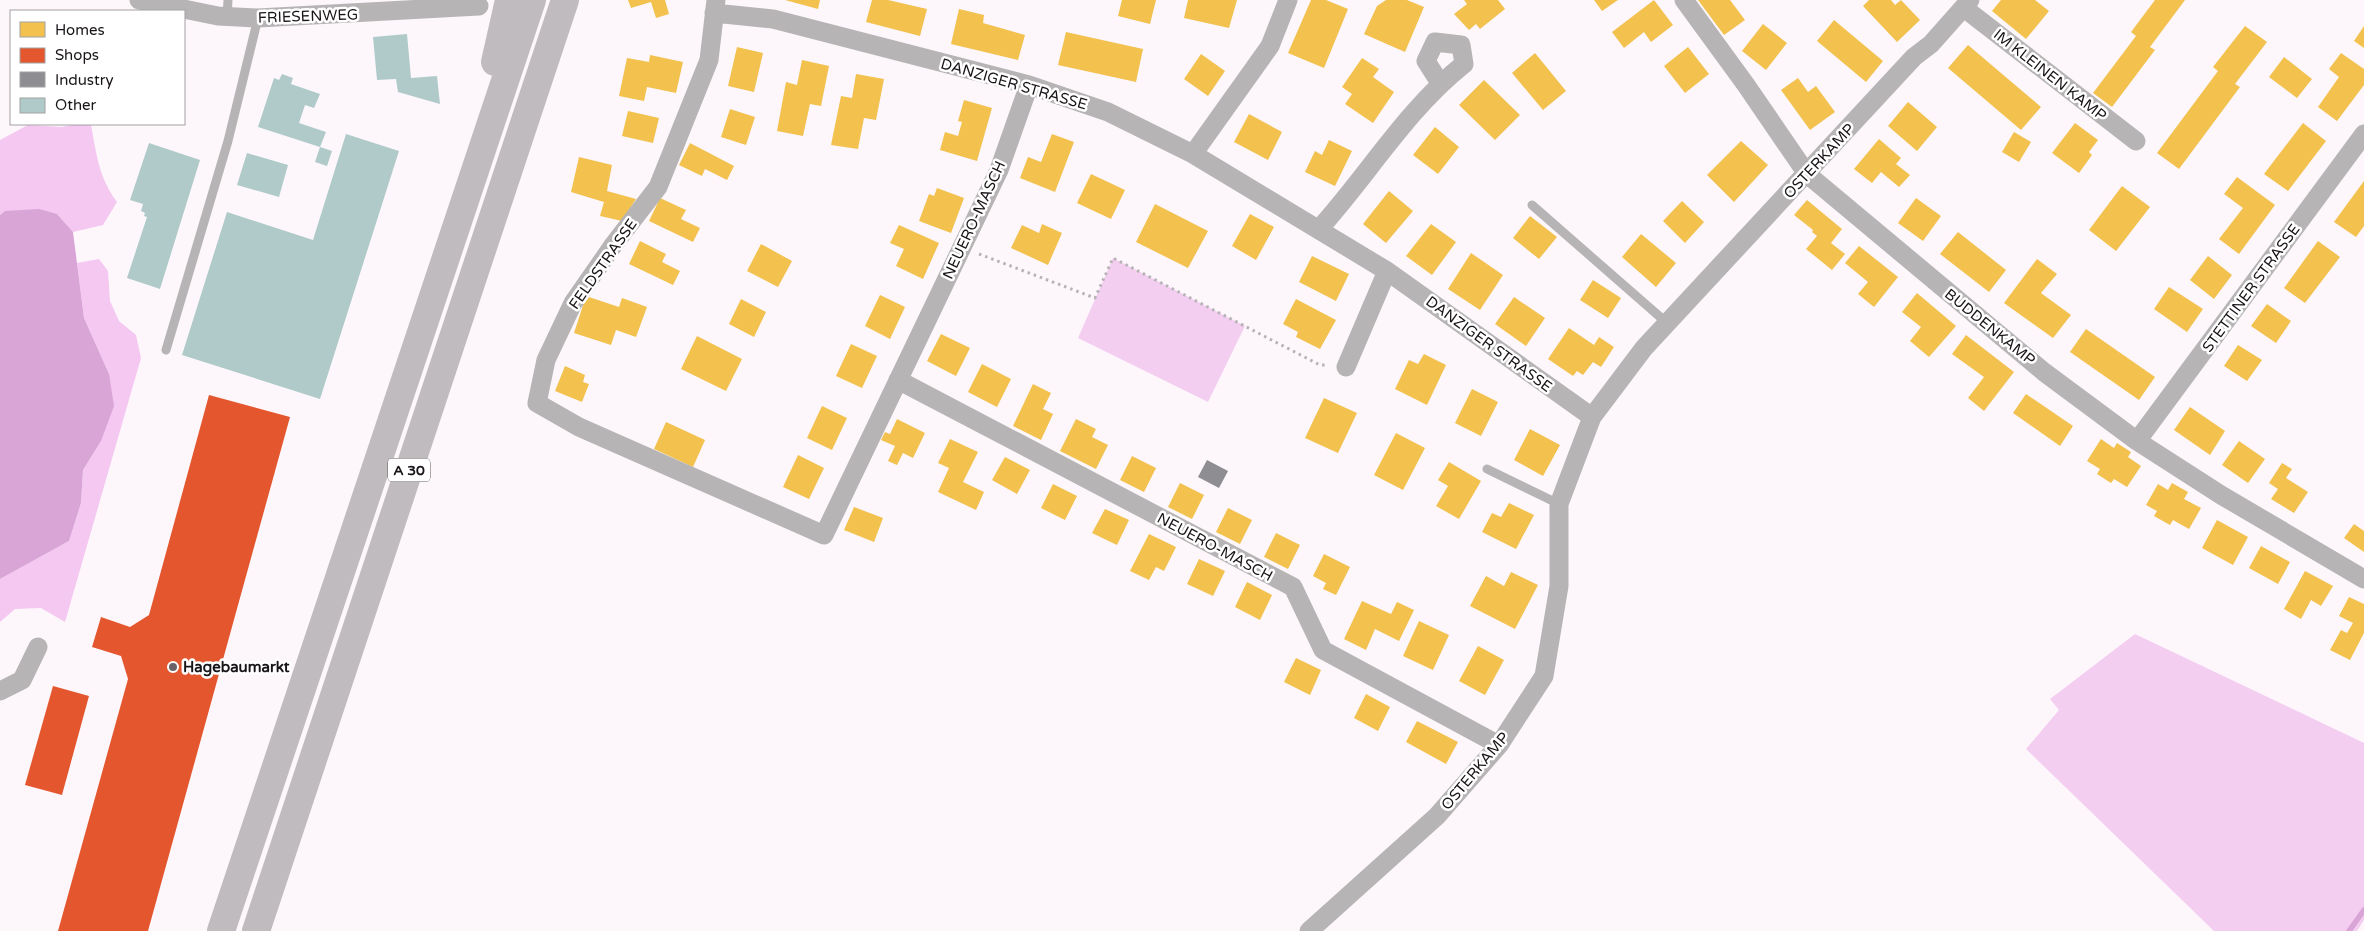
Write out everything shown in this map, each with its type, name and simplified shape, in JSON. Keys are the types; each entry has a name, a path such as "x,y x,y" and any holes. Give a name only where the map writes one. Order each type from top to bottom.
{"highway":[{"path":"457,227 509,0"},
{"name":"A 30","path":"221,931 532,0"},
{"name":"A 30","path":"256,931 565,0"}],"street":[{"name":"FRIESENWEG","path":"139,0 166,7 227,8 258,18 479,6"},
{"path":"1194,154 1270,46 1288,0"},
{"name":"BUDDENKAMP","path":"1684,0 1807,174 2044,372 2137,441 2221,495 2364,579"},
{"name":"OSTERKAMP","path":"1309,931 1437,816 1500,745 1544,676 1559,586 1560,504 1592,418 1644,348 1914,57 1931,44 1967,4"},
{"name":"IM KLEINEN KAMP","path":"1967,4 2136,141"},
{"name":"DANZIGER STRASSE","path":"715,7 773,19 1028,85 1108,112 1194,154 1386,271 1592,418"},
{"name":"FELDSTRASSE","path":"715,7 709,60 658,187 614,244 573,303 546,360 537,403 579,427 824,535"},
{"path":"1319,229 1345,201 1422,102 1440,83"},
{"name":"NEUERO-MASCH","path":"824,535 999,170 1028,85"},
{"name":"STETTINER STRASSE","path":"2137,441 2364,134"},
{"path":"1346,366 1386,271"},
{"name":"NEUERO-MASCH","path":"898,380 1293,587 1323,650 1500,745"},
{"path":"0,691 22,680 38,647"}],"lane":[{"path":"166,350 228,141 258,18"},
{"path":"1532,205 1667,323"},
{"path":"1487,469 1560,504"}],"path":[{"path":"962,247 1094,298 1113,258 1320,365 1346,366"}],"shaded area":[{"path":"28,125 62,127 91,125 102,174 117,202 103,225 73,232 57,214 5,211 0,215 0,140"},
{"path":"39,209 57,214 73,232 84,318 109,374 114,406 101,441 83,470 81,503 69,541 0,579 0,215 5,211"},
{"path":"1113,258 1245,326 1208,402 1078,338"},
{"path":"99,259 108,271 110,301 119,321 136,335 141,358 65,622 41,608 15,609 0,622 0,579 69,541 81,503 83,470 101,441 109,374 84,318 77,263"},
{"path":"2135,634 2364,743 2364,920 2357,931 2214,931 2026,749 2059,710 2050,699"}],"building: Homes":[{"path":"628,0 665,0 669,14 656,18 651,2 631,8"},
{"path":"785,0 820,0 818,9"},
{"path":"872,0 888,0 927,9 920,36 866,22"},
{"path":"1122,0 1156,0 1150,24 1118,16"},
{"path":"1188,0 1237,0 1229,28 1184,18"},
{"path":"1311,0 1326,0 1348,9 1324,68 1288,53"},
{"path":"1386,0 1407,0 1424,7 1405,52 1364,34 1377,6"},
{"path":"1464,0 1498,0 1505,9 1480,29 1476,24 1469,30 1454,14 1467,4"},
{"path":"1594,0 1618,0 1602,11"},
{"path":"1654,0 1673,25 1651,42 1644,32 1624,48 1612,32"},
{"path":"1698,0 1730,0 1745,20 1724,35"},
{"path":"1869,0 1891,0 1895,5 1901,0 1920,20 1897,42 1863,6"},
{"path":"2001,0 2035,0 2049,11 2026,39 1992,11"},
{"path":"2155,0 2185,0 2150,47 2155,50 2112,107 2093,93 2136,36 2131,32"},
{"path":"959,9 984,15 983,23 1025,35 1018,60 951,44"},
{"path":"1834,20 1883,61 1866,82 1817,41"},
{"path":"1763,24 1787,43 1766,70 1742,51"},
{"path":"2245,26 2267,42 2235,84 2240,87 2179,169 2157,153 2218,71 2213,67"},
{"path":"2364,26 2364,48 2354,41"},
{"path":"1066,32 1143,49 1136,82 1058,65"},
{"path":"1968,45 2041,107 2021,130 1948,68"},
{"path":"737,47 763,53 754,92 728,86"},
{"path":"1688,47 1709,74 1685,93 1664,66"},
{"path":"1535,53 1566,91 1543,110 1512,73"},
{"path":"2341,53 2364,69 2364,85 2337,121 2318,107 2339,77 2329,69"},
{"path":"1201,54 1225,71 1208,96 1184,79"},
{"path":"650,55 683,62 676,93 647,87 644,101 619,96 627,58 649,62"},
{"path":"2284,57 2312,79 2297,98 2269,77"},
{"path":"1362,58 1379,69 1373,77 1394,92 1373,123 1345,104 1352,94 1342,87"},
{"path":"802,60 829,66 821,106 810,104 803,136 777,131 786,82 797,85"},
{"path":"856,74 884,79 876,120 864,118 858,149 831,145 841,96 852,98"},
{"path":"1798,78 1808,92 1816,86 1835,112 1810,130 1781,90"},
{"path":"1484,80 1520,115 1495,140 1459,105"},
{"path":"964,100 992,108 977,161 940,150 945,132 958,136 962,122 958,121"},
{"path":"1908,102 1937,127 1917,151 1888,126"},
{"path":"730,109 755,117 746,145 721,137"},
{"path":"628,111 659,118 653,143 622,136"},
{"path":"1249,114 1282,132 1268,160 1234,142"},
{"path":"2075,123 2098,140 2089,152 2092,155 2079,173 2052,153"},
{"path":"2303,123 2326,141 2288,191 2264,174"},
{"path":"1435,127 1459,147 1438,174 1413,155"},
{"path":"2014,132 2031,142 2019,162 2002,152"},
{"path":"1052,134 1074,142 1055,192 1020,178 1028,157 1041,162"},
{"path":"1879,139 1901,158 1896,164 1910,175 1899,187 1881,172 1872,183 1854,169"},
{"path":"1329,140 1352,151 1335,186 1305,172 1315,151 1322,155"},
{"path":"1741,141 1768,165 1734,202 1707,175"},
{"path":"690,143 734,166 727,180 705,169 702,176 679,165"},
{"path":"579,157 612,165 607,191 636,199 622,221 600,216 604,202 571,192"},
{"path":"1091,174 1125,190 1111,219 1077,203"},
{"path":"2237,177 2275,205 2239,254 2219,239 2243,208 2224,194"},
{"path":"2364,181 2364,226 2356,237 2334,222"},
{"path":"2122,186 2150,207 2116,251 2089,230"},
{"path":"937,188 964,198 951,233 919,221 929,194 934,196"},
{"path":"1389,191 1413,211 1386,243 1363,224"},
{"path":"660,198 686,210 681,219 700,228 693,242 649,221"},
{"path":"1916,198 1941,216 1923,241 1898,223"},
{"path":"1807,200 1842,229 1831,243 1845,254 1832,270 1806,249 1817,236 1812,232 1813,230 1794,215"},
{"path":"1682,201 1704,222 1685,243 1663,221"},
{"path":"1155,204 1208,231 1188,268 1136,242"},
{"path":"1250,214 1274,227 1256,260 1232,246"},
{"path":"1530,216 1557,237 1539,259 1513,238"},
{"path":"1042,224 1062,233 1048,265 1011,248 1022,225 1039,233"},
{"path":"1431,224 1456,242 1432,275 1406,256"},
{"path":"899,225 939,243 923,279 896,266 904,249 890,243"},
{"path":"1958,232 2006,270 1989,292 1940,254"},
{"path":"1641,234 1676,263 1656,287 1622,257"},
{"path":"640,241 666,254 662,262 680,271 673,285 629,264"},
{"path":"2318,241 2340,257 2305,303 2284,288"},
{"path":"761,244 792,261 778,287 747,271"},
{"path":"1859,246 1898,277 1874,307 1858,294 1868,282 1845,263"},
{"path":"1471,253 1503,275 1480,310 1448,289"},
{"path":"1312,256 1349,274 1336,301 1299,282"},
{"path":"2208,256 2232,275 2214,299 2190,280"},
{"path":"2037,259 2057,274 2041,293 2071,315 2053,338 2004,303"},
{"path":"1593,280 1621,298 1608,318 1580,300"},
{"path":"2169,287 2203,309 2187,332 2154,309"},
{"path":"1917,293 1956,326 1929,357 1910,341 1921,327 1902,312"},
{"path":"880,295 905,307 890,339 865,326"},
{"path":"586,296 619,307 622,298 647,307 636,337 616,330 611,345 574,333"},
{"path":"1514,297 1545,318 1526,346 1495,324"},
{"path":"741,299 766,312 754,337 729,324"},
{"path":"1296,299 1336,320 1320,349 1296,337 1298,332 1283,324"},
{"path":"2267,304 2291,321 2276,343 2251,326"},
{"path":"1569,328 1594,345 1599,337 1614,347 1601,367 1593,362 1583,375 1577,371 1573,376 1548,359"},
{"path":"2086,329 2155,377 2139,400 2070,352"},
{"path":"941,334 970,348 956,376 927,361"},
{"path":"1966,335 2014,372 1984,411 1968,398 1984,377 1952,354"},
{"path":"697,336 742,359 726,391 681,369"},
{"path":"851,344 877,356 862,388 836,376"},
{"path":"2238,345 2262,360 2247,381 2224,366"},
{"path":"1424,354 1446,365 1427,405 1395,389 1409,360 1418,364"},
{"path":"982,364 1011,379 997,407 968,392"},
{"path":"565,366 585,375 583,382 589,384 582,402 555,391"},
{"path":"1033,384 1051,393 1043,409 1053,414 1041,440 1013,426"},
{"path":"1472,389 1498,402 1481,436 1455,423"},
{"path":"2026,394 2073,426 2060,446 2013,413"},
{"path":"1324,398 1357,413 1338,453 1305,438"},
{"path":"822,406 847,418 832,450 807,438"},
{"path":"2190,407 2225,431 2210,455 2174,430"},
{"path":"897,419 925,433 913,458 903,453 897,465 888,461 895,446 881,440 885,432 890,434"},
{"path":"1076,419 1096,429 1092,437 1108,445 1096,469 1060,451"},
{"path":"666,422 705,440 693,467 654,449"},
{"path":"1530,429 1560,445 1543,476 1514,460"},
{"path":"1396,433 1425,448 1403,490 1374,475"},
{"path":"950,439 978,452 963,482 984,492 976,510 938,492 949,468 938,463"},
{"path":"2101,439 2114,448 2117,443 2131,452 2128,457 2141,466 2127,487 2114,479 2111,483 2097,474 2100,469 2087,461"},
{"path":"2239,441 2265,459 2248,483 2222,465"},
{"path":"798,455 824,468 809,499 783,487"},
{"path":"1132,456 1156,468 1144,492 1120,480"},
{"path":"1005,457 1030,470 1017,494 992,480"},
{"path":"1449,462 1481,481 1459,519 1436,506 1448,486 1438,480"},
{"path":"2282,463 2292,469 2286,478 2308,492 2294,513 2271,499 2278,489 2269,483"},
{"path":"1180,483 1204,495 1192,519 1168,507"},
{"path":"2172,483 2188,492 2184,499 2201,508 2189,529 2173,520 2170,525 2154,516 2157,511 2146,505 2158,484 2168,490"},
{"path":"1053,484 1077,496 1065,520 1041,508"},
{"path":"1509,503 1534,515 1516,549 1482,532 1492,513 1501,517"},
{"path":"854,507 883,518 874,542 844,530"},
{"path":"1228,508 1252,520 1240,544 1216,532"},
{"path":"1105,509 1129,520 1117,545 1092,533"},
{"path":"2217,520 2248,537 2233,565 2202,548"},
{"path":"2354,524 2364,531 2364,552 2344,538"},
{"path":"1276,533 1300,545 1288,569 1264,557"},
{"path":"1149,534 1176,547 1164,571 1156,567 1149,580 1130,571"},
{"path":"2261,546 2290,562 2278,584 2249,568"},
{"path":"1324,554 1350,567 1336,595 1323,589 1326,583 1313,576"},
{"path":"1199,559 1225,571 1213,596 1187,584"},
{"path":"2305,571 2333,586 2321,606 2311,600 2301,619 2284,609"},
{"path":"1511,572 1538,585 1515,629 1470,606 1486,576 1504,586"},
{"path":"1247,582 1272,595 1260,620 1235,607"},
{"path":"2349,597 2364,604 2364,633 2350,660 2330,650 2341,630 2347,633 2353,623 2339,616"},
{"path":"1362,601 1391,614 1397,602 1414,610 1399,641 1375,629 1366,650 1344,639"},
{"path":"1419,621 1449,635 1433,670 1403,656"},
{"path":"1478,646 1504,660 1485,695 1459,681"},
{"path":"1296,658 1321,670 1310,695 1284,682"},
{"path":"1366,694 1390,707 1378,731 1354,718"},
{"path":"1417,721 1458,742 1446,764 1406,742"}],"building: Shops":[{"name":"Hagebaumarkt","path":"209,395 290,417 148,931 58,931 128,679 121,656 92,647 101,617 130,627 149,615"},
{"path":"53,686 89,696 62,795 25,785"}],"building: Industry":[{"path":"1207,460 1228,471 1219,488 1198,477"}],"building: Other":[{"path":"407,34 411,78 437,76 440,104 398,92 396,79 377,80 373,37"},
{"path":"282,74 293,78 291,84 320,94 314,108 305,105 299,123 326,132 320,147 258,127 274,78 279,80"},
{"path":"346,134 399,151 320,399 182,355 227,212 313,240"},
{"path":"149,143 200,160 160,289 127,278 147,217 141,211 143,204 130,200"},
{"path":"320,147 332,151 327,166 315,162"},
{"path":"247,153 288,165 279,197 237,185"}],"waterway":[{"path":"2349,931 2364,910"}],"place":[{"name":"Hagebaumarkt","path":"173,667"}]}
